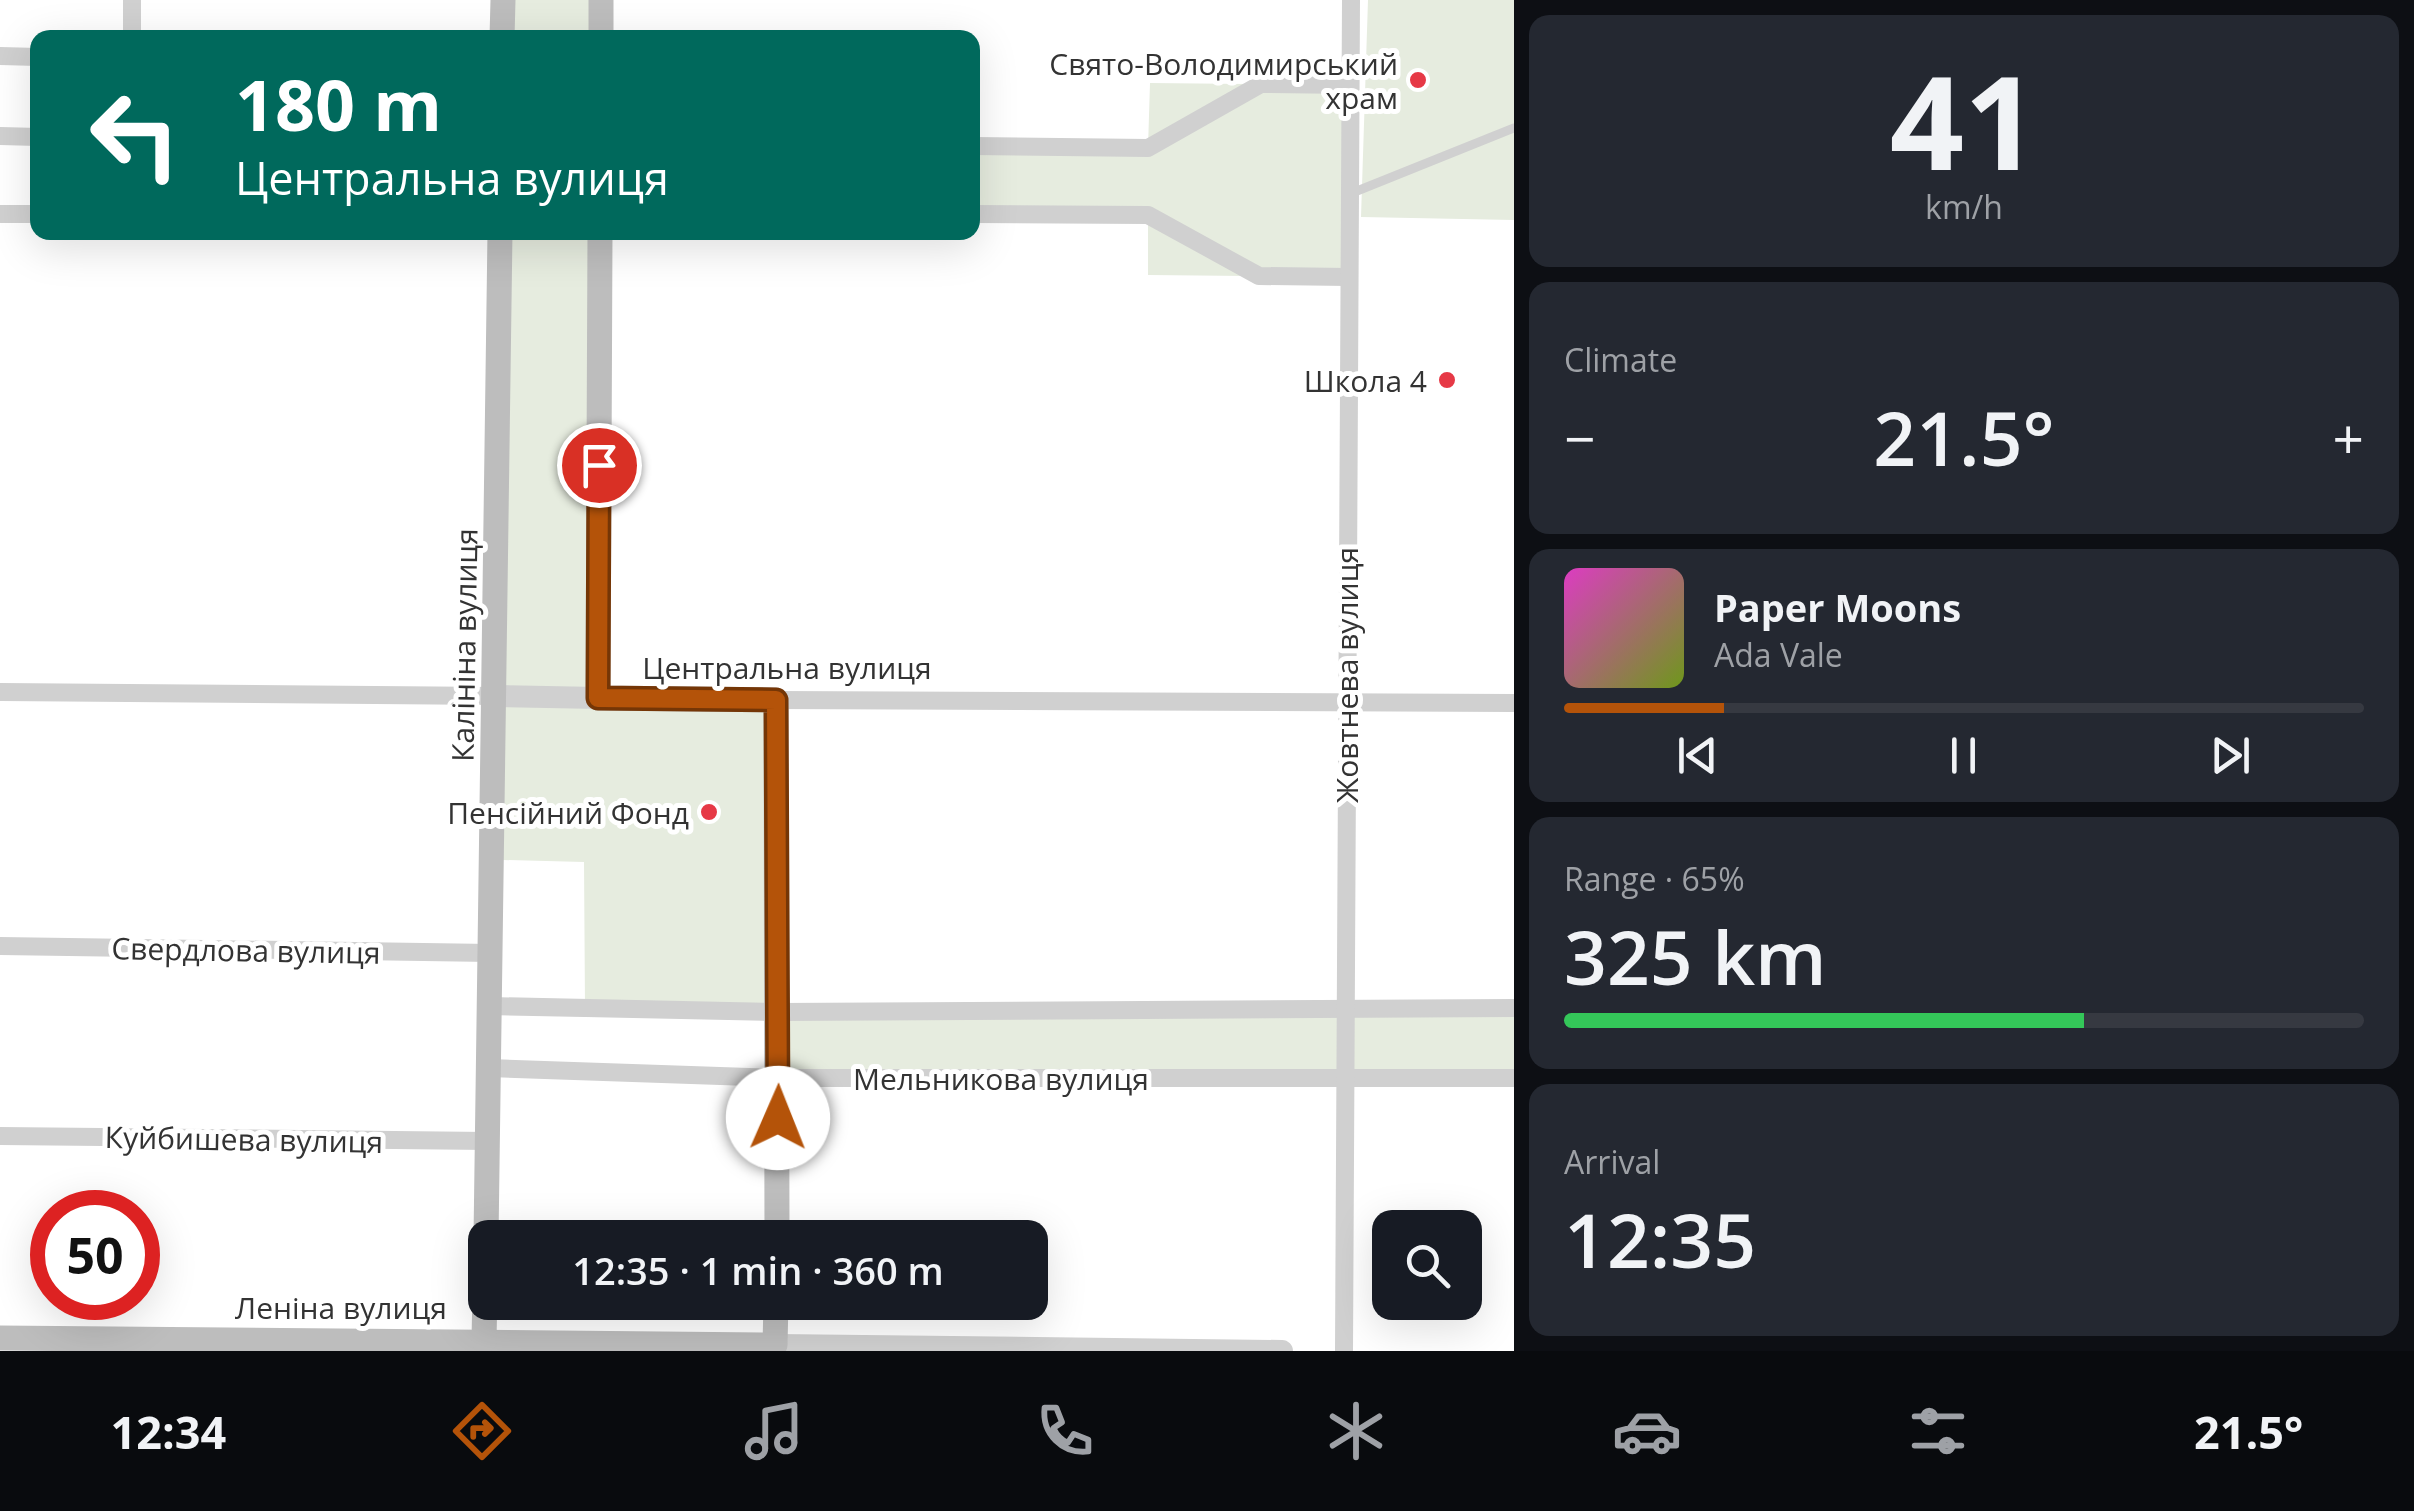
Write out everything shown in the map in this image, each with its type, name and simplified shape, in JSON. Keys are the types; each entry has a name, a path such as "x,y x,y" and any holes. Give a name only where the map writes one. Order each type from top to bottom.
{"main road":[{"path":"502,30 503,0"},
{"path":"601,0 601,30"},
{"name":"Калініна вулиця","path":"486,1220 500,240"},
{"path":"598,698 600,240"},
{"name":"Центральна вулиця","path":"598,698 776,700"},
{"path":"776,700 777,1220"},
{"path":"484,1320 484,1346"},
{"path":"776,1320 776,1348"},
{"name":"Леніна вулиця","path":"0,1338 776,1348"}],"street":[{"path":"132,0 132,30"},
{"name":"Жовтнева вулиця","path":"1344,1351 1351,0"},
{"path":"0,56 30,57"},
{"path":"980,146 1148,148 1261,84 1350,85"},
{"path":"0,136 30,137"},
{"path":"0,214 30,214"},
{"path":"980,214 1148,215 1259,276 1348,277"},
{"name":"Центральна вулиця","path":"0,692 598,698"},
{"name":"Центральна вулиця","path":"776,700 1514,702"},
{"name":"Свердлова вулиця","path":"0,946 492,953"},
{"path":"490,1006 779,1012 1514,1008"},
{"name":"Мельникова вулиця","path":"489,1068 778,1078 1514,1078"},
{"name":"Куйбишева вулиця","path":"0,1136 488,1141"},
{"name":"Леніна вулиця","path":"776,1348 1282,1351"}],"lane":[{"path":"1349,194 1514,128"}],"shaded area":[{"path":"513,0 590,0 590,30 513,30"},
{"path":"1368,0 1514,0 1514,220 1361,217"},
{"path":"1150,83 1350,85 1349,277 1148,275 1148,216 980,214 980,146 1148,148"},
{"path":"511,240 589,240 587,709 768,710 769,1012 585,1008 584,862 503,860"},
{"path":"1514,1008 1514,1078 789,1077 789,1012"}],"place":[{"name":"Свято-Володимирський храм","path":"1418,80"},
{"name":"Школа 4","path":"1447,380"},
{"name":"Пенсійний Фонд","path":"709,812"}],"route":[{"path":"599,465 598,698 776,700 778,1118"}]}
